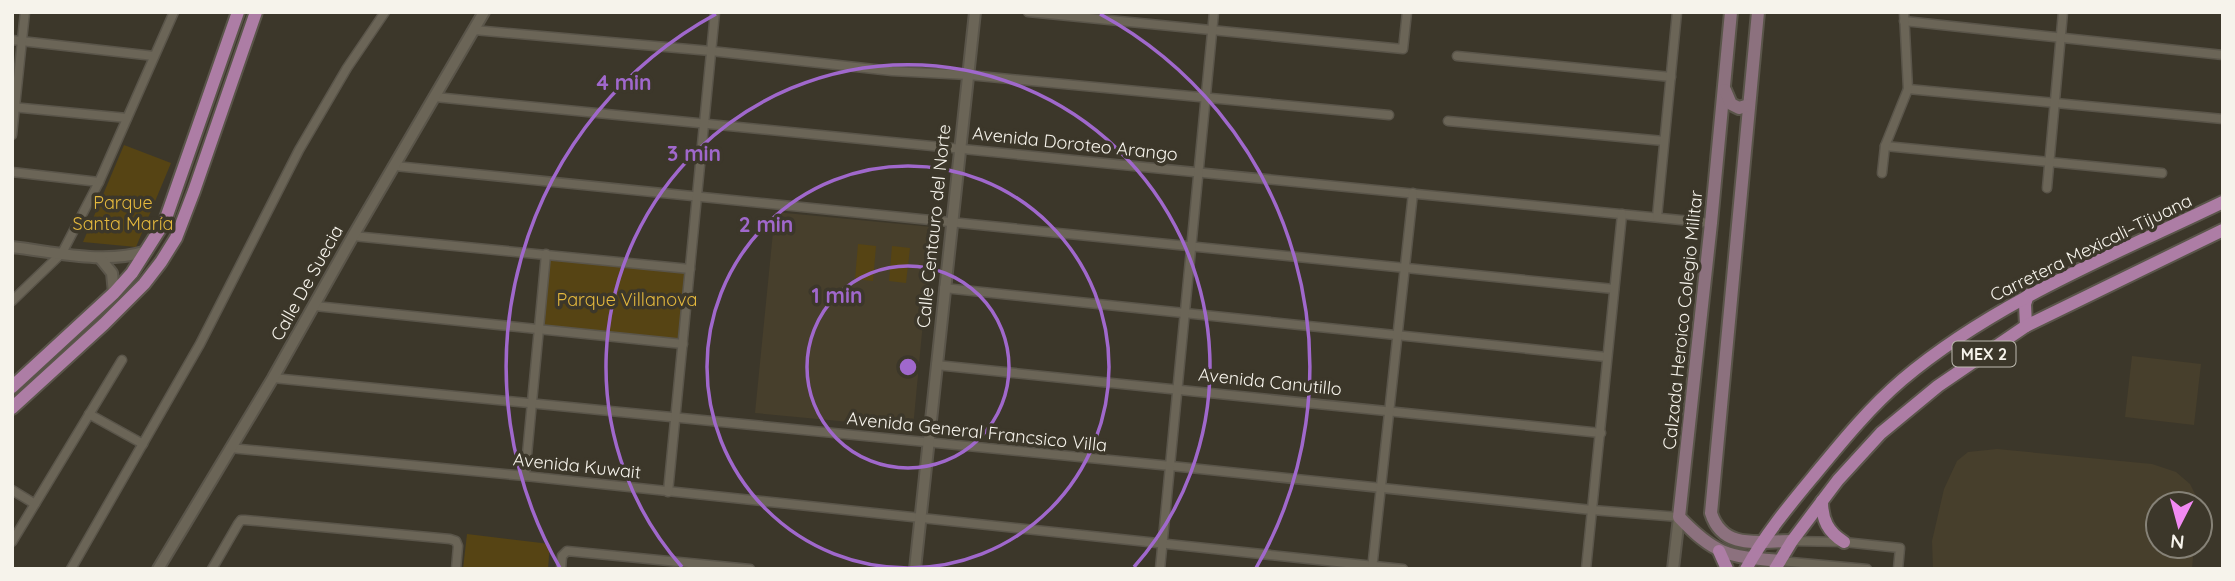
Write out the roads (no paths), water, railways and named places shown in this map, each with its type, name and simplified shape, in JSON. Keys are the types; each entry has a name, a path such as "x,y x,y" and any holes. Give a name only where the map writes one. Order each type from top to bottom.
{"main road":[{"path":"12,387 114,293 147,251 165,221 238,12"},
{"path":"12,408 144,284 176,238 256,12"},
{"name":"Calzada Heroico Colegio Militar","path":"1679,517 1712,223 1731,12"},
{"path":"1758,12 1711,513 1718,530 1733,539 1792,541"},
{"path":"1725,86 1731,104 1739,108 1749,105"},
{"path":"1720,135 1727,128 1739,130 1745,147"},
{"name":"Carretera Mexicali–Tijuana","path":"1749,564 1763,541 1846,435 1893,389 1941,350 2028,295 2223,202"},
{"name":"MEX 2","path":"1778,565 1822,501 1881,433 1938,386 2026,326 2223,230"},
{"path":"2026,326 2025,304 2028,295"},
{"path":"1822,501 1824,521 1828,529 1844,542"},
{"path":"1679,517 1707,544 1719,551 1749,564 1778,565"},
{"path":"1719,551 1727,569"}],"street":[{"path":"12,135 25,12"},
{"path":"12,301 62,253 99,182 174,12"},
{"path":"71,569 205,335 299,150 347,68 385,12"},
{"name":"Calle De Suecia","path":"158,569 273,378 484,12"},
{"path":"668,492 715,12"},
{"name":"Calle Centauro del Norte","path":"915,569 975,12"},
{"path":"1028,12 1403,49 1407,12"},
{"path":"1160,569 1208,97 1214,12"},
{"path":"1657,217 1677,12"},
{"path":"2047,188 2063,12"},
{"path":"1882,173 1885,146 1908,89 1904,17 2061,38 2223,55"},
{"path":"474,30 711,51 892,71 968,75 1389,115"},
{"path":"12,40 154,56"},
{"path":"1457,56 1671,77"},
{"path":"1908,89 2223,119"},
{"name":"Avenida Doroteo Arango","path":"435,97 1712,223"},
{"path":"14,107 127,118"},
{"path":"1448,121 1664,141"},
{"path":"1885,146 2162,173"},
{"path":"395,166 1614,289"},
{"path":"12,172 99,182"},
{"path":"1372,567 1413,193"},
{"path":"1586,569 1622,214"},
{"path":"353,236 690,269"},
{"path":"12,247 100,258 123,257 147,251"},
{"path":"525,477 546,254"},
{"path":"100,258 112,273 114,293"},
{"path":"944,288 1607,357"},
{"path":"315,306 683,344"},
{"path":"12,542 122,360"},
{"name":"Avenida Canutillo","path":"936,365 1601,433"},
{"name":"Avenida General Francsico Villa","path":"273,378 1679,517"},
{"path":"89,414 143,444"},
{"name":"Avenida Kuwait","path":"230,448 920,517 1403,569"},
{"path":"12,490 36,504"},
{"path":"1673,569 1679,517"},
{"path":"212,569 241,520 450,538 456,541 458,546 456,569"},
{"path":"1792,541 1844,542 1900,548 1898,569"},
{"path":"561,569 562,556 568,551 750,569"},
{"path":"1778,565 1867,569"}],"park label":[{"name":"Parque Santa María","path":"123,213"},
{"name":"Parque Villanova","path":"627,300"}]}
